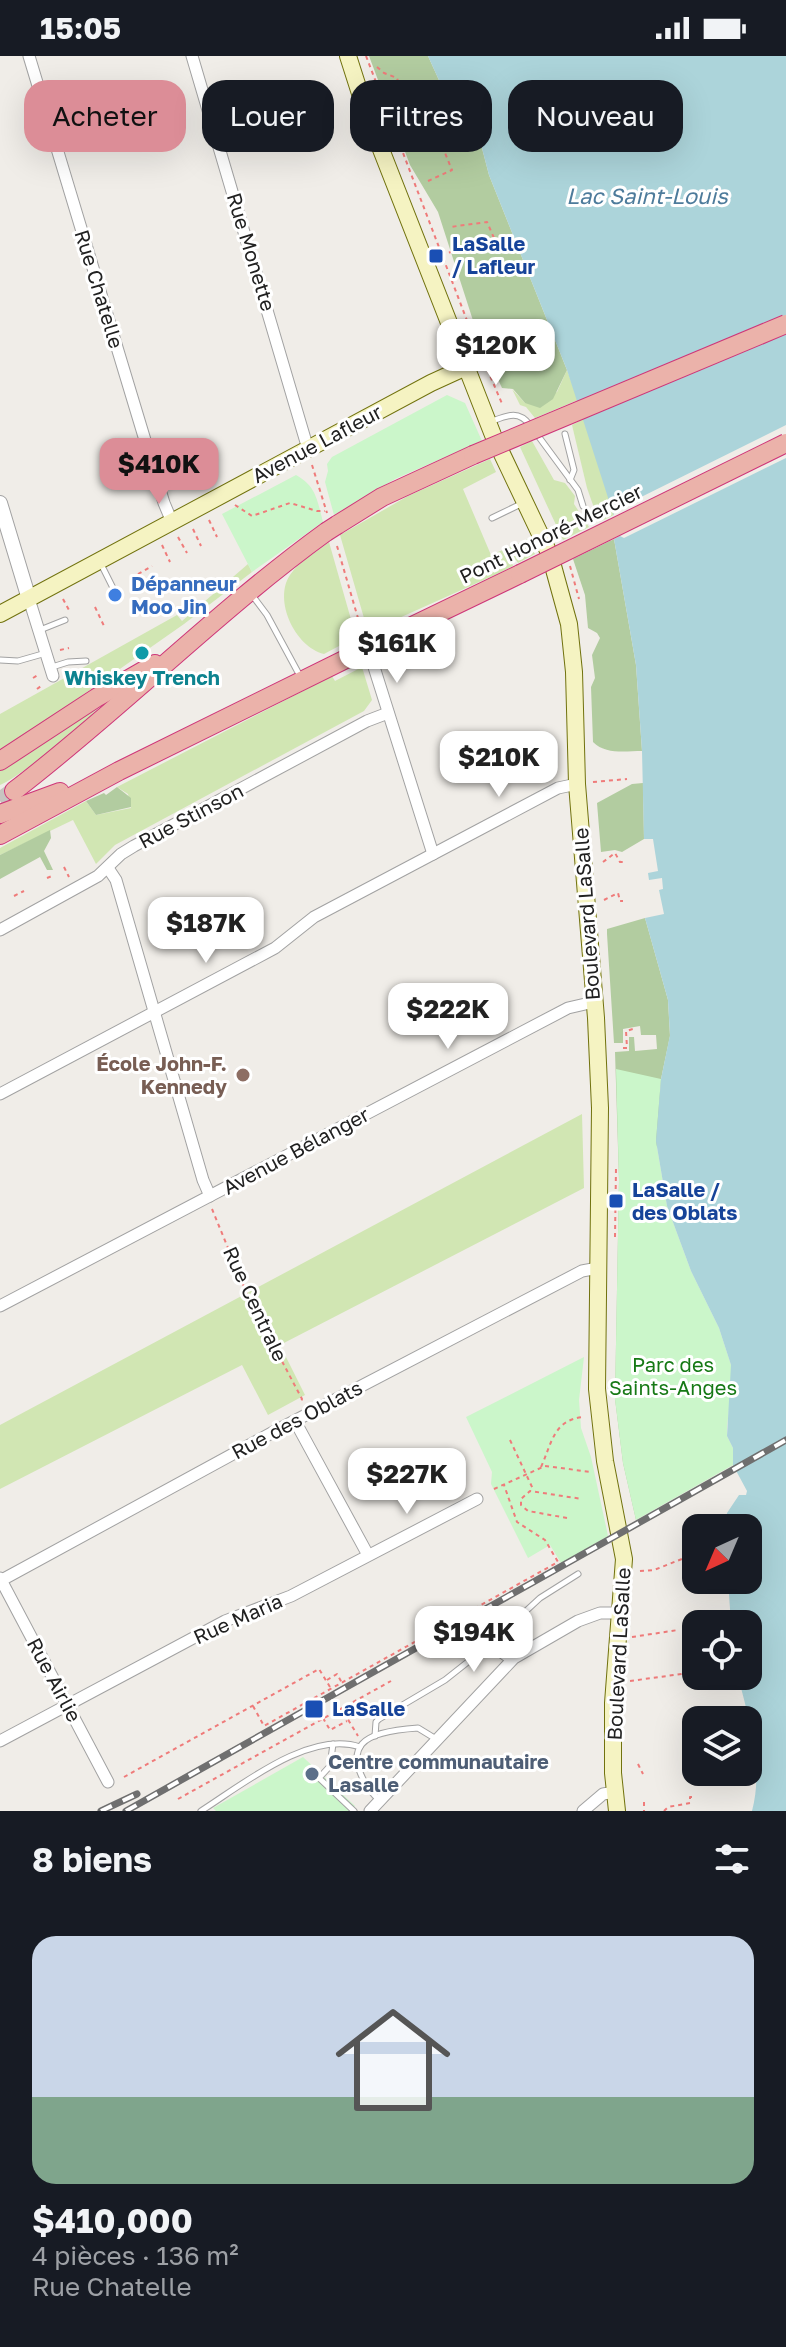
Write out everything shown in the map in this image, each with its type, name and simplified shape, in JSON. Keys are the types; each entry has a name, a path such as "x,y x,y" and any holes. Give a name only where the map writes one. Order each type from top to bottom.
{"highway":[{"path":"14,791 82,738 250,592 331,527 382,497 473,455 786,324"},
{"name":"Pont Honoré-Mercier","path":"119,771 786,443"},
{"path":"0,761 96,698 192,643"},
{"path":"0,814 119,771"},
{"path":"0,835 119,771"}],"main road":[{"name":"Boulevard LaSalle","path":"348,56 364,106 466,367 550,555 569,624 585,783 601,1161 597,1400 623,1550 613,1723 617,1811"},
{"name":"Avenue Lafleur","path":"0,614 99,561 175,529 308,449 466,367"}],"street":[{"name":"Rue Chatelle","path":"29,56 164,503 175,529"},
{"name":"Rue Monette","path":"192,56 308,449"},
{"path":"0,503 52,671"},
{"path":"374,667 433,854"},
{"name":"Rue Stinson","path":"0,930 87,883 134,846 353,728 388,713"},
{"path":"0,1094 275,948 314,917 558,788 585,783"},
{"path":"108,868 116,880 211,1202"},
{"name":"Avenue Bélanger","path":"0,1306 211,1202 568,1008 594,1002"},
{"name":"Rue des Oblats","path":"0,1580 582,1271 598,1268"},
{"path":"295,1421 368,1555"},
{"name":"Rue Maria","path":"0,1741 225,1621 291,1596 477,1499"},
{"name":"Rue Airlie","path":"0,1580 108,1782"},
{"path":"370,1811 509,1662 578,1621 600,1613 619,1613"},
{"path":"583,1811 600,1796 615,1792"}],"lane":[{"path":"489,423 513,414 523,417 580,494 583,506"},
{"path":"565,434 575,473 570,480"},
{"path":"492,518 525,502"},
{"path":"99,561 113,588"},
{"path":"250,592 267,615 303,680"},
{"path":"40,630 65,620"},
{"path":"0,660 18,661 47,653"},
{"path":"52,671 68,662 86,661"},
{"path":"375,1736 379,1719 434,1689 488,1646 540,1598 578,1574"},
{"path":"488,1646 509,1662"},
{"path":"201,1811 293,1755 333,1744 361,1745 375,1736 418,1728 436,1740"},
{"path":"333,1744 330,1766 319,1778 354,1811"},
{"path":"361,1745 358,1761 362,1777 380,1801"}],"path":[{"path":"366,56 441,254 504,408"},
{"path":"377,67 398,80"},
{"path":"428,181 452,170 445,153"},
{"path":"441,254 472,248 494,238 487,222 450,227"},
{"path":"484,359 528,328"},
{"path":"313,466 362,633"},
{"path":"235,505 252,516 290,503 317,511 331,527"},
{"path":"209,520 217,537"},
{"path":"193,528 201,546"},
{"path":"175,529 187,553"},
{"path":"162,545 170,562"},
{"path":"138,574 152,566"},
{"path":"63,599 70,613"},
{"path":"95,607 105,628"},
{"path":"60,650 69,648"},
{"path":"33,678 38,675"},
{"path":"37,689 41,686"},
{"path":"585,783 627,779"},
{"path":"603,862 615,853 620,862 624,862"},
{"path":"64,867 71,880"},
{"path":"47,878 52,876"},
{"path":"14,896 24,891"},
{"path":"604,900 618,893 620,901 623,901"},
{"path":"623,1048 627,1048 626,1031 636,1031"},
{"name":"Rue Centrale","path":"211,1202 249,1299 302,1399"},
{"path":"540,1468 560,1425 582,1417"},
{"path":"510,1440 534,1491"},
{"path":"494,1489 551,1466 591,1472"},
{"path":"253,1706 264,1726 558,1562 545,1540 517,1522 504,1485"},
{"path":"567,1518 525,1510 521,1499 527,1492 534,1491 582,1499"},
{"path":"637,1571 654,1570 682,1559"},
{"name":"Boulevard LaSalle","path":"637,1564 637,1578"},
{"path":"631,1637 678,1630"},
{"path":"124,1777 319,1669 330,1687"},
{"path":"326,1681 337,1674 342,1683"},
{"path":"627,1681 682,1674"},
{"path":"178,1799 391,1681"},
{"path":"344,1713 361,1745"},
{"path":"323,1718 330,1730 348,1720"},
{"path":"638,1764 643,1774"},
{"path":"664,1811 668,1807 690,1803 692,1797"},
{"path":"644,1802 644,1811"}],"green space":[{"path":"369,56 428,56 439,80 378,80"},
{"path":"405,152 483,152 489,175 567,370 553,399 540,408 525,403 513,389 502,388 478,336 438,212"},
{"path":"567,370 578,400 535,418 526,407 520,405 512,389 525,403 557,392"},
{"path":"447,395 465,403 482,441 395,479 334,515 325,482 327,464 332,457"},
{"path":"584,419 614,515 599,522 587,488 572,425"},
{"path":"532,441 554,480 565,483 575,496 574,504 589,527 563,540 520,447"},
{"path":"490,459 496,472 463,489 491,555 528,539 535,554 518,563 516,560 513,566 497,574 368,632 340,535 408,496"},
{"path":"296,475 312,489 323,522 252,572 222,514"},
{"path":"614,539 636,665 642,751 610,751 593,742 591,687 595,678 592,655 600,638 588,628 585,595 573,559"},
{"path":"329,542 356,637 324,654 314,650 296,633 284,597 285,585 294,570"},
{"path":"248,564 252,572 184,624 0,753 0,714 177,615 182,621"},
{"path":"362,667 372,700 364,711 115,845 96,864 73,820 0,855 0,848 86,801 96,815 131,808 128,794 117,787 332,676 335,681"},
{"path":"100,705 53,748 0,785 0,769"},
{"path":"643,783 644,839 622,852 601,852 597,803 632,784"},
{"path":"117,787 131,798 131,807 96,815 86,801 104,793 106,795"},
{"path":"50,830 51,838 44,851 53,870 47,870 40,857 0,879 0,855"},
{"path":"645,918 668,1000 670,1036 661,1079 636,1520 623,1463 615,1399 619,1180 615,1052 629,1051 629,1037 634,1037 635,1051 657,1049 656,1035 641,1035 640,1026 623,1029 623,1043 614,1043 607,929"},
{"name":"Parc des Saints-Anges","path":"616,1069 661,1079 656,1141 667,1206 691,1271 719,1328 731,1365 732,1383 727,1436 733,1448 733,1465 636,1520 623,1463 615,1399 619,1180"},
{"path":"582,1114 584,1188 280,1345 305,1395 268,1415 242,1365 0,1489 0,1425"},
{"name":"Parc des Saints-Anges","path":"584,1357 579,1400 581,1428 591,1457 608,1536 561,1563 550,1545 528,1558 491,1484 492,1472 466,1417"},
{"path":"303,1757 355,1806 350,1811 216,1811 213,1808"}],"water":[{"name":"Lac Saint-Louis","path":"428,56 786,56 786,1811 752,1811 755,1786 762,1786 762,1706 745,1706 741,1690 762,1690 762,1610 730,1610 729,1594 762,1594 762,1514 727,1514 739,1495 746,1495 747,1491 733,1465 733,1448 727,1436 731,1365 719,1328 691,1271 667,1206 656,1141 661,1079 670,1035 668,1000 645,918 664,914 659,890 663,889 662,878 649,880 648,873 658,871 653,839 644,839 636,665 614,539 620,535 567,370 489,175 483,152 492,152 492,80 439,80"}],"pier":[{"path":"786,425 786,458 624,538 620,536 610,541 615,534 610,517 614,515 613,511"}],"tunnel":[{"path":"0,801 14,791"}],"railway":[{"path":"126,1811 786,1440"},
{"path":"101,1811 137,1794"}],"place":[{"name":"LaSalle / Lafleur","path":"436,256"},
{"name":"Dépanneur Moo Jin","path":"115,595"},
{"name":"Whiskey Trench","path":"142,653"},
{"name":"École John-F. Kennedy","path":"243,1075"},
{"name":"LaSalle / des Oblats","path":"616,1201"},
{"name":"LaSalle","path":"314,1709"},
{"name":"Centre communautaire Lasalle","path":"312,1774"}]}
